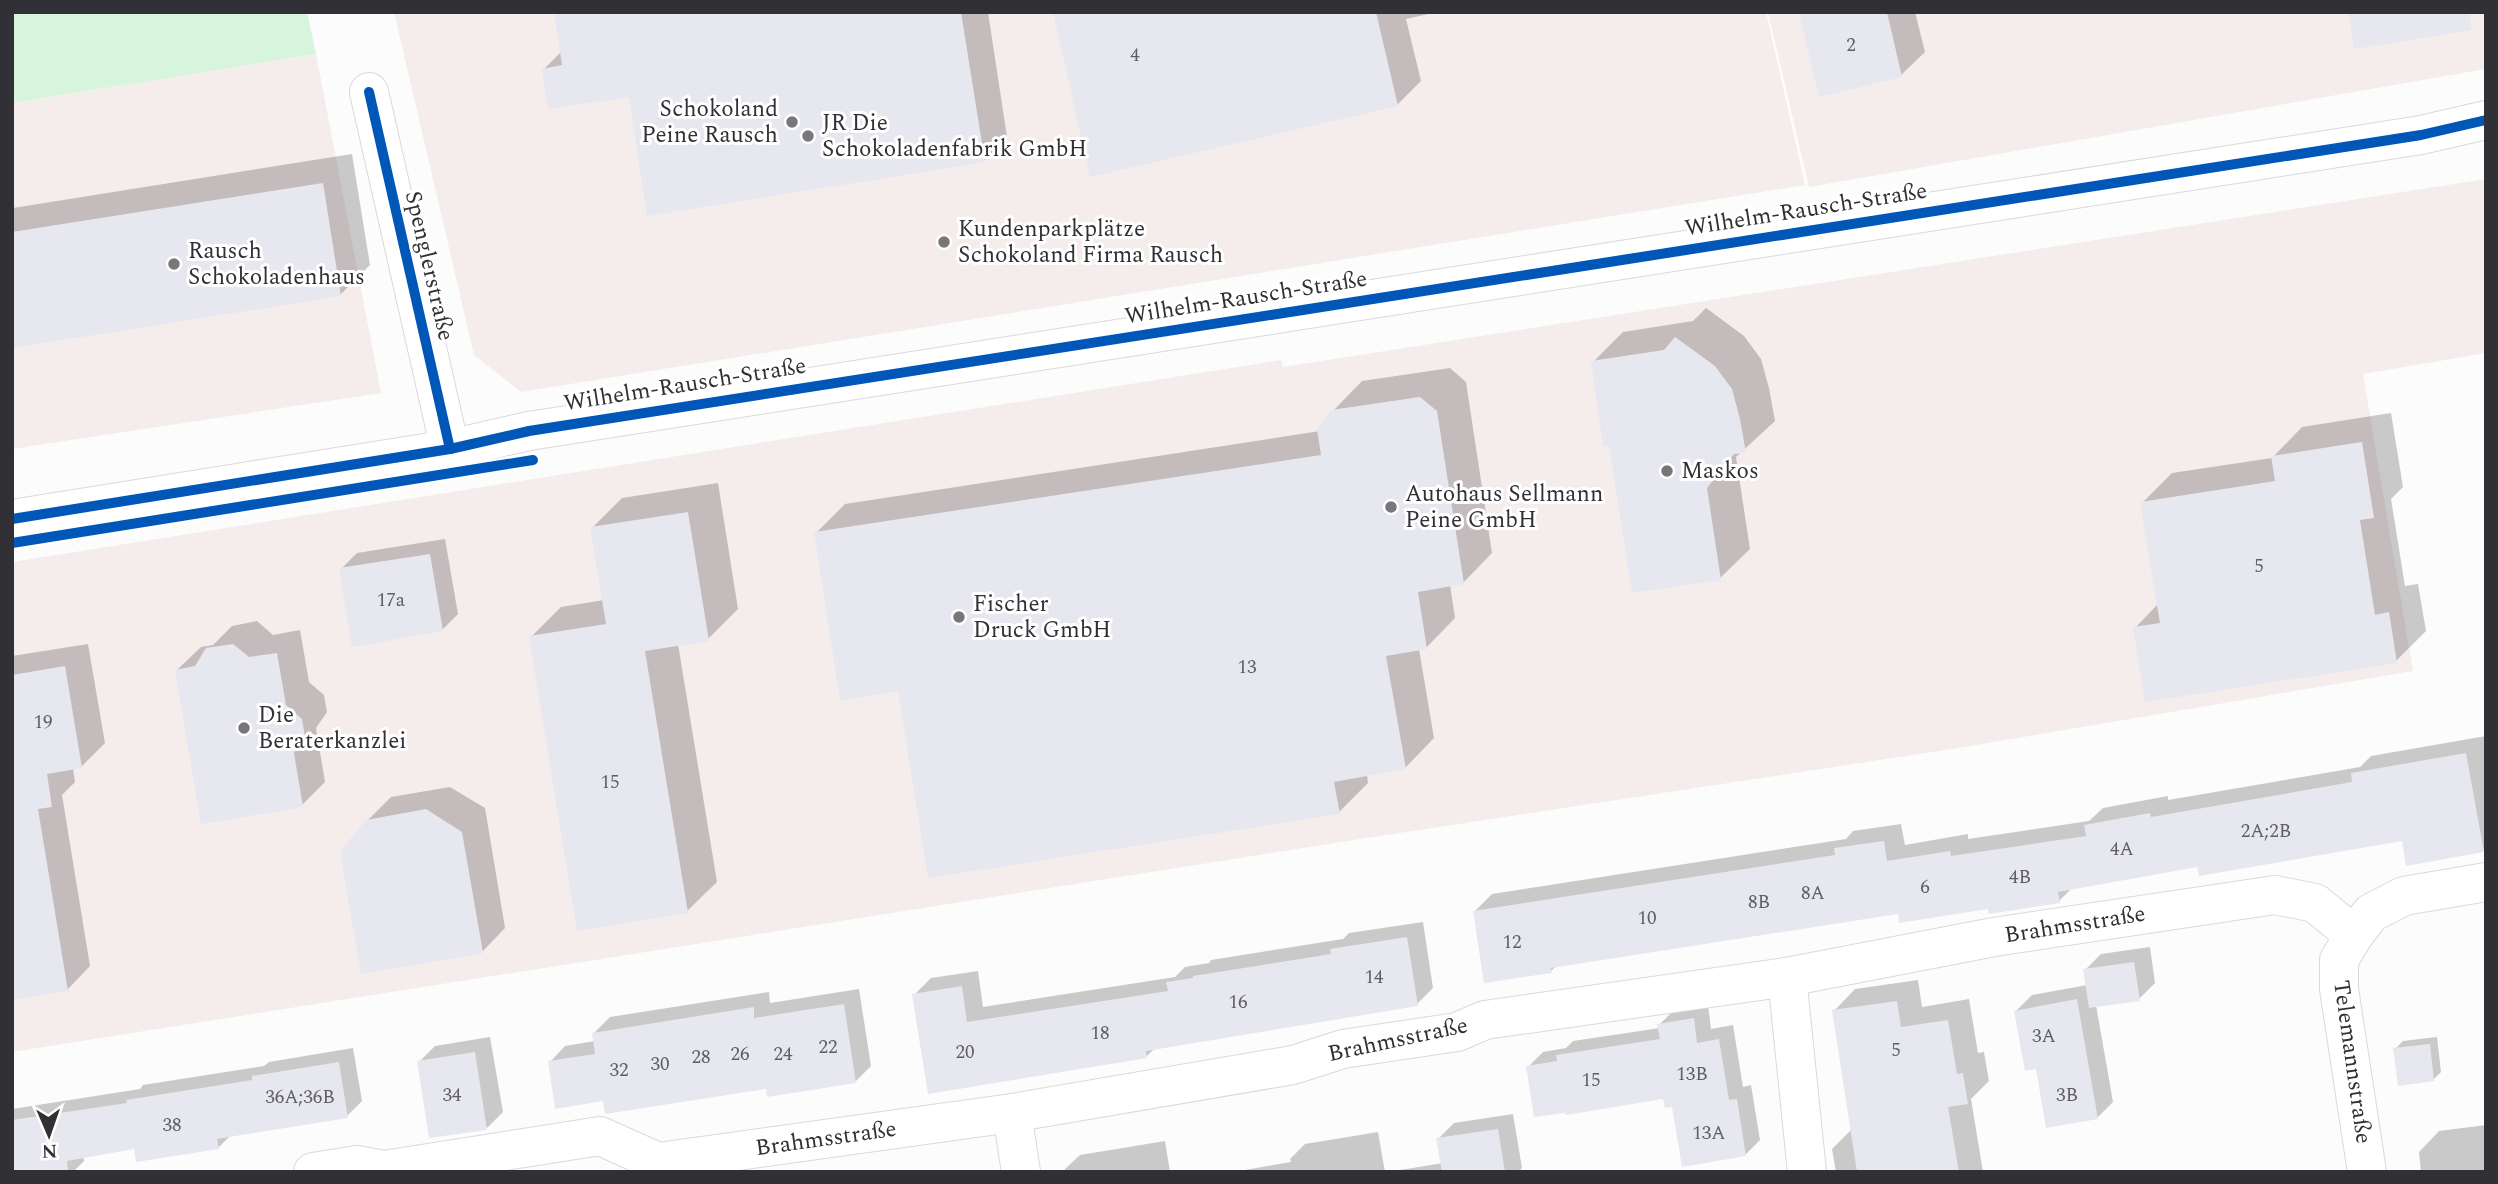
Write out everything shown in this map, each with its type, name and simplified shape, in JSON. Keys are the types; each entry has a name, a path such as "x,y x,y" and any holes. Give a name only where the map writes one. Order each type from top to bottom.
{"street":[{"name":"Spenglerstraße","path":"369,92 450,449"},
{"name":"Wilhelm-Rausch-Straße","path":"12,519 450,449 529,431 2421,135 2486,120"},
{"name":"Telemannstraße","path":"2367,1172 2339,989 2339,960 2371,914 2404,896 2486,882"},
{"name":"Brahmsstraße","path":"313,1172 357,1165 384,1170 600,1136 658,1162 1012,1114 1293,1065 1343,1049 1457,1032 1485,1020 1787,977 1994,937 2275,895 2315,903 2354,935"},
{"path":"1787,977 1807,1172"},
{"path":"1012,1114 1021,1172"}],"shaded area":[{"path":"394,12 1766,12 1805,185 521,392 474,355"},
{"path":"1768,12 2486,12 2486,69 1809,187"},
{"path":"316,54 381,393 12,449 12,103"},
{"path":"2486,179 2486,353 2363,374 2413,671 1952,749 1360,839 12,1052 12,562 1281,360 1283,367"}],"green space":[{"path":"12,12 307,12 316,54 12,103"}],"building":[{"name":"JR Die Schokoladenfabrik GmbH","path":"554,12 961,12 985,162 647,216 629,97 548,109 542,69 562,65"},
{"name":"JR Die Schokoladenfabrik GmbH","path":"1053,12 1376,12 1398,106 1090,177"},
{"path":"1799,12 1887,12 1902,77 1819,97"},
{"path":"2348,12 2470,12 2471,30 2354,49"},
{"name":"Rausch Schokoladenhaus","path":"323,183 341,296 12,348 12,232"},
{"name":"Maskos","path":"1675,337 1715,366 1732,389 1746,453 1734,454 1707,488 1721,580 1632,593 1609,445 1603,446 1591,361 1664,350"},
{"path":"1420,397 1437,411 1464,584 1418,592 1427,649 1386,656 1406,769 1334,782 1340,814 928,878 898,691 840,701 814,532 1321,455 1317,429 1331,410"},
{"path":"2362,442 2374,518 2360,520 2375,615 2389,612 2397,663 2145,702 2133,627 2160,623 2140,502 2275,481 2271,456"},
{"path":"688,512 709,641 645,651 688,913 577,931 529,636 606,624 590,527"},
{"path":"430,554 443,631 352,647 339,568"},
{"name":"Die Beraterkanzlei","path":"233,644 249,657 277,653 286,705 302,719 305,737 294,753 303,807 201,824 175,670 195,666 206,648"},
{"path":"65,666 82,768 47,774 52,807 38,809 68,991 12,1000 12,675"},
{"path":"2466,753 2484,852 2406,866 2402,841 2199,876 2197,867 2058,892 2060,903 1989,914 1988,909 1899,923 1898,914 1551,968 1552,973 1484,983 1473,911 1835,855 1834,848 1884,841 1887,861 1950,851 1951,856 2086,836 2084,825 2150,813 2151,817 2352,782 2351,773"},
{"path":"426,809 462,832 483,953 361,974 340,852 366,820"},
{"path":"1407,937 1418,1006 1146,1051 1147,1058 928,1094 912,994 962,986 967,1022 1168,991 1166,982 1331,954 1330,949"},
{"path":"2134,962 2140,1001 2089,1008 2083,969"},
{"path":"2077,999 2098,1119 2046,1128 2036,1069 2025,1071 2014,1011"},
{"path":"1897,1001 1901,1027 1948,1020 1957,1074 1963,1073 1968,1104 1948,1107 1959,1172 1857,1172 1832,1010"},
{"path":"844,1004 856,1083 767,1097 766,1089 605,1114 603,1101 555,1109 548,1061 595,1054 592,1033 754,1007 754,1018"},
{"path":"1694,1018 1697,1043 1719,1039 1729,1100 1737,1099 1746,1156 1682,1167 1672,1107 1665,1108 1663,1099 1566,1115 1534,1117 1526,1066 1557,1061 1556,1055 1660,1039 1657,1024"},
{"path":"2430,1044 2434,1081 2398,1086 2393,1048"},
{"path":"475,1052 487,1130 429,1138 417,1061"},
{"path":"339,1062 348,1118 217,1139 219,1149 136,1162 134,1149 67,1161 68,1172 12,1172 12,1120 127,1103 126,1100 252,1080 252,1076"},
{"path":"1498,1129 1505,1172 1442,1172 1436,1138"}],"cycle path":[{"path":"369,92 450,449"},
{"path":"12,519 450,449 529,431 2421,135 2486,120"},
{"path":"12,543 533,460"}],"place":[{"name":"Schokoland Peine Rausch","path":"792,122"},
{"name":"JR Die Schokoladenfabrik GmbH","path":"808,136"},
{"name":"Kundenparkplätze Schokoland Firma Rausch","path":"944,242"},
{"name":"Rausch Schokoladenhaus","path":"174,264"},
{"name":"Maskos","path":"1667,471"},
{"name":"Autohaus Sellmann Peine GmbH","path":"1391,507"},
{"name":"Fischer Druck GmbH","path":"959,617"},
{"name":"Die Beraterkanzlei","path":"244,728"}]}
